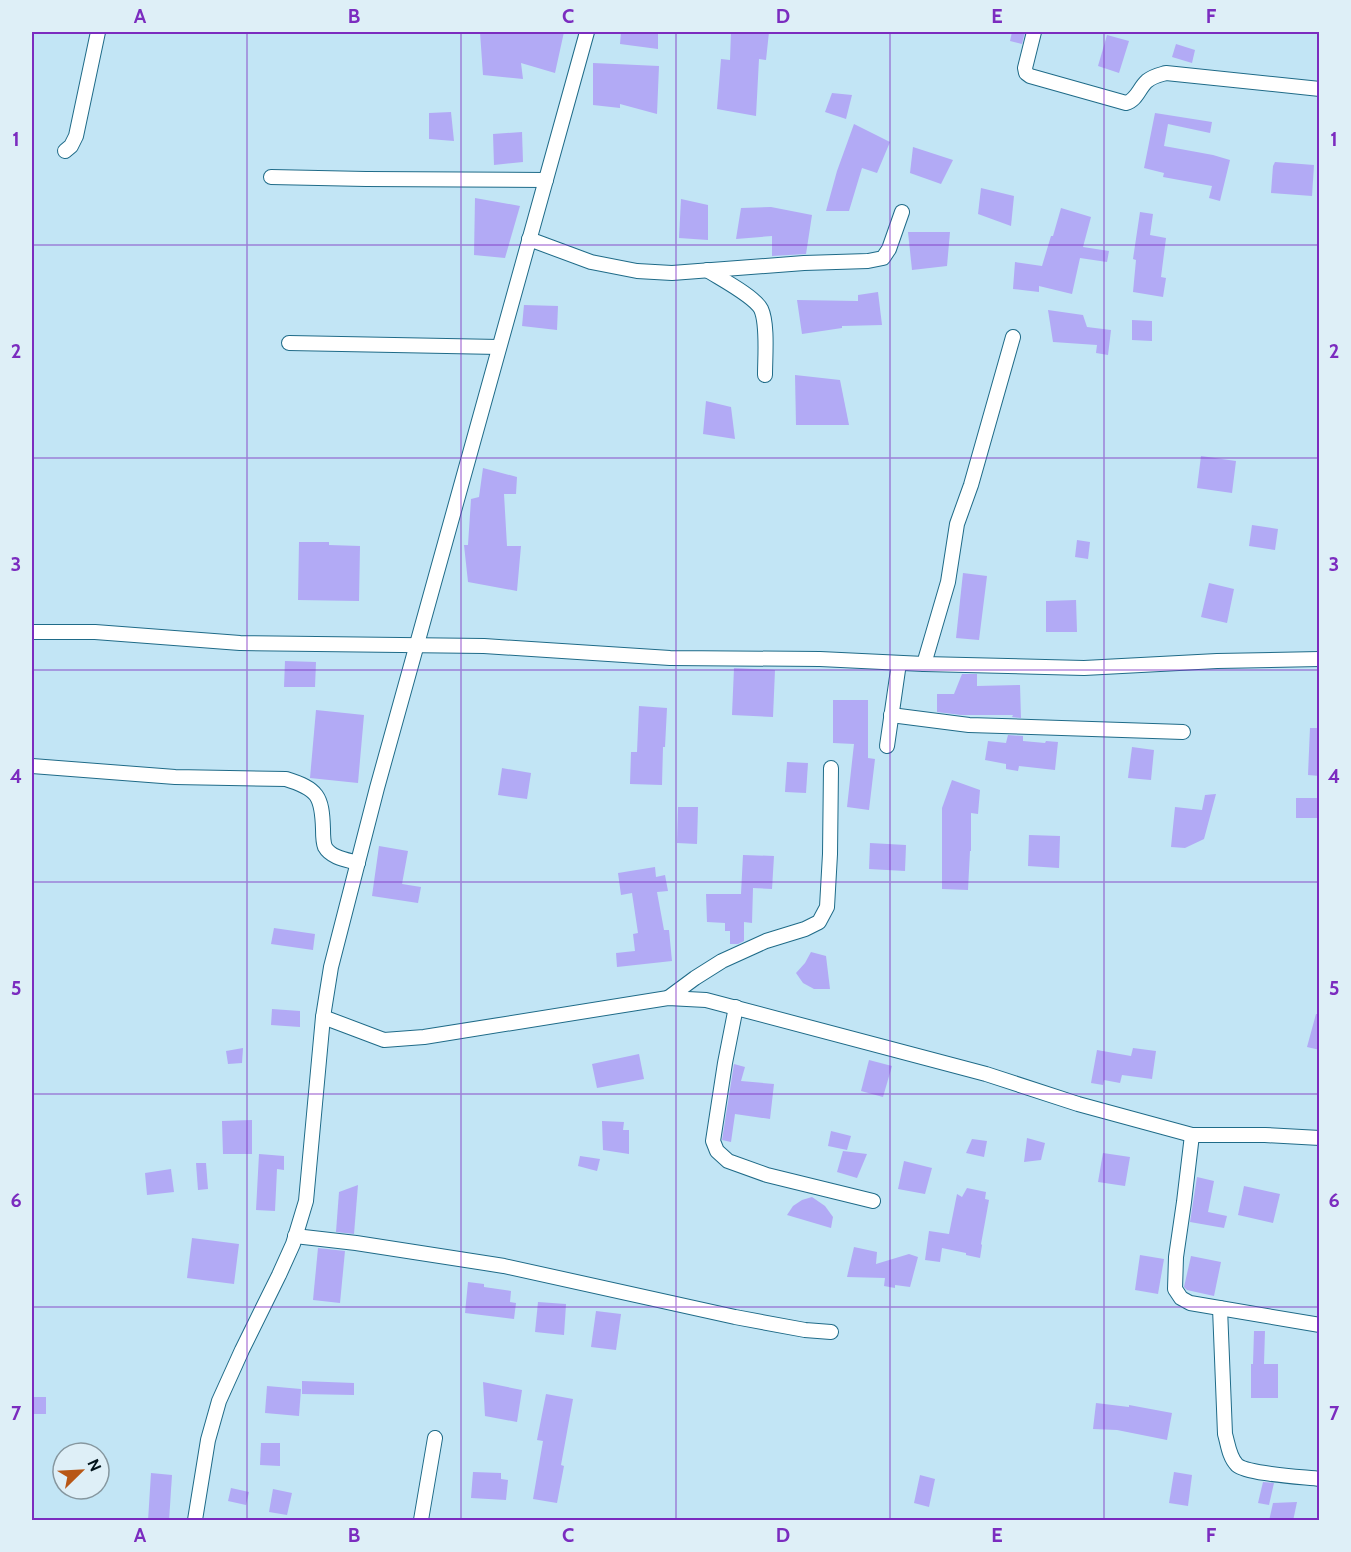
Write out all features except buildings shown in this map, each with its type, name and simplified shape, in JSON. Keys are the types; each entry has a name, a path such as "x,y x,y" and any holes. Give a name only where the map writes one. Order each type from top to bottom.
{"street":[{"path":"65,151 71,146 76,136 98,32"},
{"path":"195,1521 208,1440 219,1401 279,1275 306,1201 323,1017 331,967 417,645 587,32"},
{"path":"1034,32 1025,68 1026,73 1126,103 1131,101 1145,82 1166,73 1320,89"},
{"path":"271,177 546,180"},
{"path":"529,239 591,262 637,271 672,273 804,263 868,261 883,258 889,249 902,212"},
{"path":"707,270 744,293 760,307 765,322 765,375"},
{"path":"924,664 948,582 957,524 971,485 1013,337"},
{"path":"289,343 499,347"},
{"path":"32,632 95,632 240,643 484,646 670,658 820,658 924,664 1084,668 1320,658"},
{"path":"886,746 899,663"},
{"path":"891,715 969,725 1183,732"},
{"path":"32,766 175,777 286,779 303,784 312,790 322,808 326,848 334,856 358,863"},
{"path":"668,998 722,961 766,941 805,930 819,922 827,907 831,768"},
{"path":"323,1017 384,1040 424,1037 668,998 706,1000 986,1074 1078,1104 1192,1135 1320,1138"},
{"path":"736,1007 713,1141 717,1152 728,1161 767,1174 873,1201"},
{"path":"1192,1135 1176,1257 1175,1289 1180,1298 1190,1303 1320,1325"},
{"path":"295,1236 504,1266 735,1317 805,1330 831,1332"},
{"path":"1220,1308 1226,1434 1230,1453 1237,1465 1250,1470 1320,1479"},
{"path":"421,1521 435,1438"}]}
